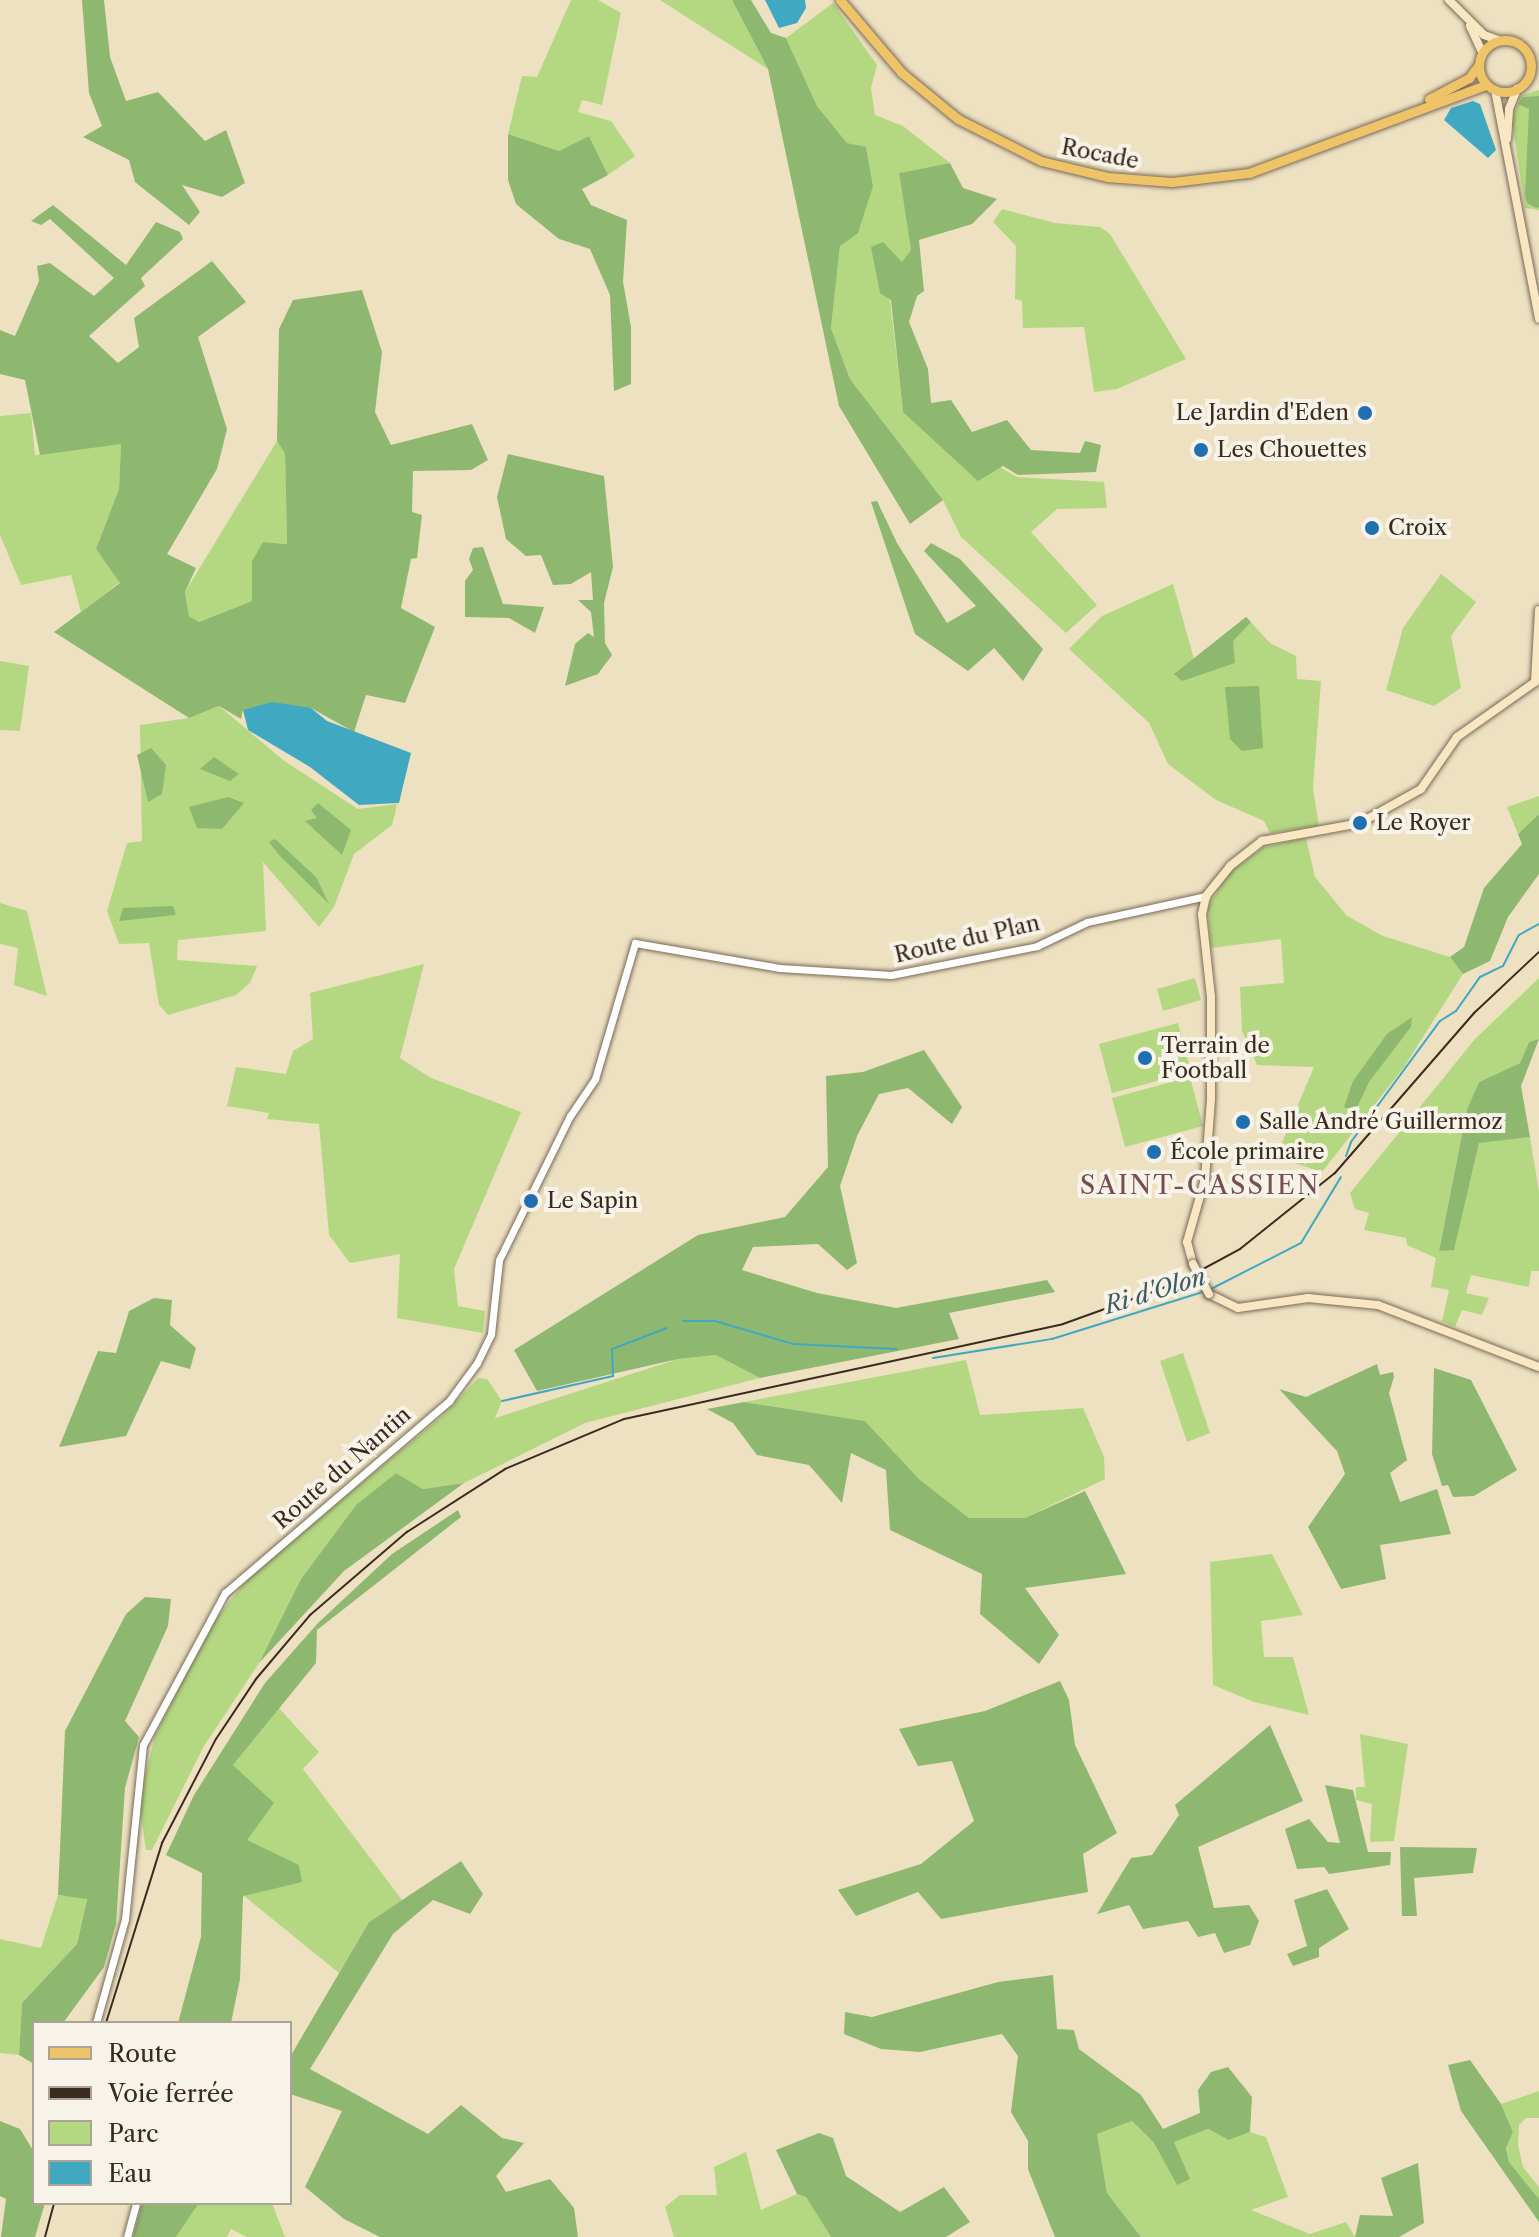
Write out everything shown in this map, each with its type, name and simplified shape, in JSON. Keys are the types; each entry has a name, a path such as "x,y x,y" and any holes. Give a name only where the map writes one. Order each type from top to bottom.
{"main road":[{"name":"Rocade","path":"840,0 895,66 958,119 1032,157 1097,175 1172,182 1249,173 1299,158 1401,114 1469,78 1478,66"},
{"path":"1449,0 1468,22 1482,52"},
{"path":"1468,22 1498,40 1524,47 1539,47"},
{"path":"1498,40 1482,52 1478,66 1491,88 1508,156 1539,319"},
{"path":"1524,47 1531,67"},
{"path":"1508,156 1508,116 1517,89 1539,58"},
{"name":"Rocade","path":"1401,114 1491,88"},
{"path":"1491,88 1517,89"},
{"path":"1539,610 1535,682 1457,737 1421,789 1360,823 1262,841 1230,866 1206,896 1202,914 1211,997 1211,1099 1207,1166 1187,1242 1193,1264 1209,1294 1238,1308 1308,1298 1386,1307 1539,1367"}],"street":[{"name":"Route du Plan","path":"635,943 780,968 891,975 1037,946 1087,922 1206,896"},
{"name":"Route du Nantin","path":"97,2021 125,1919 143,1745 225,1593 449,1401 477,1363 491,1334 499,1260 570,1116 595,1079 635,943"},
{"path":"127,2237 135,2205"}],"green space":[{"path":"82,0 104,0 110,57 126,101 158,92 205,141 226,130 245,183 222,197 182,185 200,212 189,225 135,182 129,160 83,137 102,126 89,93"},
{"path":"571,0 598,0 621,13 602,105 582,100 578,112 611,121 635,156 608,175 589,136 559,151 508,134 522,76 537,77"},
{"path":"660,0 732,0 768,69"},
{"path":"732,0 751,0 771,33 786,38 817,106 847,143 866,147 873,186 858,233 840,246 831,328 850,379 943,500 910,524 839,406 768,69"},
{"path":"833,3 877,65 871,88 875,115 903,126 950,163 899,173 911,250 902,263 894,255 890,300 903,412 1017,477 1104,482 1107,508 1057,509 1031,532 1097,605 1066,633 961,537 943,500 850,379 831,328 840,246 873,186 866,148 847,143 817,106 786,38"},
{"path":"1539,90 1539,210 1525,208 1512,121 1520,96"},
{"path":"1539,96 1539,207 1536,208 1527,203 1525,194 1529,109 1518,104 1523,97"},
{"path":"508,134 559,151 589,136 608,175 582,189 591,205 627,220 623,282 631,327 631,384 614,391 610,295 590,249 559,239 516,204 508,180"},
{"path":"950,163 963,188 997,199 972,224 919,240 924,291 917,296 909,322 928,369 931,403 951,400 972,432 1007,420 1031,450 1080,453 1085,441 1101,445 1096,472 1018,475 1003,466 978,481 903,412 891,300 880,293 871,247 883,242 902,262 911,250 899,173"},
{"path":"53,205 126,265 156,222 180,232 183,239 141,278 145,286 89,336 118,363 139,347 134,318 212,261 246,302 198,337 227,429 217,469 167,554 196,568 185,592 189,616 199,622 252,601 252,561 263,542 287,544 285,454 277,441 279,329 293,300 362,290 382,352 375,412 391,445 472,424 488,460 471,470 413,471 412,512 422,515 417,558 411,559 401,608 435,627 405,703 366,695 354,732 311,708 243,710 241,719 219,706 189,718 54,632 120,583 96,549 119,489 121,444 40,455 25,380 0,374 0,330 15,336 39,281 37,266 50,263 94,296 114,278 50,219 41,225 31,221"},
{"path":"1002,209 1055,223 1100,227 1110,234 1186,359 1117,389 1094,392 1084,327 1023,328 1022,301 1015,299 1016,246 993,222"},
{"path":"31,413 35,455 121,443 119,489 96,549 120,582 81,612 71,575 21,585 0,535 0,416"},
{"path":"277,441 285,454 287,544 263,542 252,561 252,601 199,622 189,616 185,592"},
{"path":"508,454 604,476 613,567 604,603 605,643 612,655 598,674 565,686 575,644 588,633 594,637 591,612 578,600 593,600 591,572 571,584 553,585 541,555 526,556 506,539 497,497"},
{"path":"877,501 897,543 947,623 976,606 924,551 931,543 960,559 1043,649 1023,681 994,648 968,671 915,634 871,502"},
{"path":"483,547 503,604 544,607 535,633 509,618 465,617 465,581 473,570 469,559 473,548"},
{"path":"1441,574 1476,602 1451,636 1461,688 1434,706 1386,690 1403,628"},
{"path":"1173,584 1194,659 1246,617 1270,643 1296,656 1297,679 1321,681 1313,788 1319,826 1270,833 1264,821 1216,800 1168,764 1149,723 1069,649 1102,616"},
{"path":"1246,617 1251,622 1233,641 1235,663 1182,681 1174,674"},
{"path":"0,661 29,666 20,731 0,730"},
{"path":"1259,686 1263,748 1242,751 1230,739 1225,687"},
{"path":"219,706 283,760 358,809 397,804 392,825 354,854 334,907 319,927 263,862 266,931 178,940 177,960 257,966 250,983 236,995 168,1015 159,1005 149,943 119,944 107,911 127,843 142,841 140,725 189,718"},
{"path":"151,748 166,765 162,794 148,802 137,755"},
{"path":"214,757 239,774 230,781 200,769"},
{"path":"1539,796 1539,814 1518,834 1507,807"},
{"path":"228,797 244,803 222,829 197,828 189,807"},
{"path":"318,803 351,830 342,855 305,821 317,818 311,810"},
{"path":"1539,814 1539,874 1508,917 1490,961 1463,974 1450,957 1464,947 1484,888 1522,844 1518,834"},
{"path":"1306,838 1315,877 1347,916 1383,936 1450,957 1463,974 1404,1067 1322,1172 1276,1157 1314,1067 1257,1065 1242,1031 1240,987 1284,983 1281,939 1211,948 1208,907 1228,874 1264,847"},
{"path":"275,839 316,877 329,904 279,855 269,842"},
{"path":"0,903 27,911 47,996 14,985 18,948 0,944"},
{"path":"173,906 176,915 119,921 123,908"},
{"path":"424,964 400,1058 431,1078 521,1112 454,1269 458,1306 485,1311 483,1333 397,1318 400,1254 350,1263 329,1235 319,1124 267,1119 269,1113 227,1106 236,1067 286,1074 293,1051 313,1039 310,993"},
{"path":"1195,978 1201,1000 1163,1011 1157,989"},
{"path":"1539,978 1539,1039 1529,1042 1520,1063 1479,1082 1467,1109 1439,1250 1454,1249 1479,1142 1530,1137 1539,1192 1539,1271 1531,1271 1529,1287 1471,1275 1466,1293 1489,1298 1482,1315 1462,1310 1455,1327 1442,1321 1449,1290 1431,1287 1436,1258 1407,1245 1406,1238 1364,1230 1369,1213 1355,1209 1350,1193 1475,1039"},
{"path":"1412,1017 1411,1027 1369,1082 1355,1112 1344,1107 1353,1081 1387,1034"},
{"name":"Terrain de Football","path":"1178,1023 1191,1072 1112,1093 1099,1044"},
{"path":"1539,1039 1521,1086 1530,1137 1479,1143 1454,1250 1439,1251 1467,1109 1479,1082 1520,1063 1529,1042"},
{"path":"924,1050 962,1107 952,1124 908,1088 879,1094 857,1136 840,1186 857,1263 847,1270 818,1244 753,1247 742,1270 817,1293 896,1308 1047,1280 1055,1292 949,1313 959,1339 760,1378 716,1355 678,1359 537,1391 514,1350 698,1235 785,1217 828,1167 826,1076 863,1072"},
{"name":"Terrain de Football","path":"1190,1077 1203,1126 1125,1147 1112,1098"},
{"path":"154,1298 172,1300 170,1325 196,1348 190,1369 161,1361 126,1436 59,1447 98,1351 116,1353 129,1311"},
{"path":"1183,1353 1210,1433 1187,1442 1160,1361"},
{"path":"716,1355 760,1378 585,1423 464,1483 423,1489 396,1473 356,1505 301,1579 259,1663 204,1746 152,1850 146,1850 139,1801 155,1736 211,1625 250,1576 445,1414 478,1378 487,1379 502,1401 495,1418 678,1359"},
{"path":"966,1360 980,1415 1083,1408 1104,1457 1105,1479 1025,1518 969,1518 920,1480 865,1421 744,1402"},
{"path":"1377,1364 1380,1375 1393,1372 1394,1377 1389,1393 1407,1460 1390,1473 1400,1502 1437,1489 1451,1534 1380,1545 1386,1579 1341,1589 1308,1527 1345,1474 1337,1451 1279,1389 1306,1397"},
{"path":"1434,1368 1471,1380 1517,1470 1474,1496 1453,1497 1448,1485 1442,1486 1432,1454"},
{"path":"744,1402 865,1421 920,1480 969,1518 1025,1518 1085,1491 1126,1574 1025,1588 1059,1635 1039,1664 980,1614 982,1574 890,1530 886,1470 851,1453 842,1503 809,1465 757,1455 733,1423 707,1409"},
{"path":"396,1473 423,1489 464,1483 344,1571 259,1663 301,1579 356,1505"},
{"path":"458,1510 461,1517 317,1630 316,1663 233,1765 274,1803 247,1840 299,1865 302,1882 243,1896 240,1979 231,2021 179,2021 201,1937 202,1873 166,1855 194,1795 265,1683 318,1623 392,1554"},
{"path":"1272,1554 1303,1615 1261,1621 1264,1657 1293,1657 1309,1715 1254,1702 1213,1685 1210,1562"},
{"path":"145,1597 171,1599 168,1626 125,1721 139,1737 125,1788 116,1924 104,1967 64,2021 32,2021 32,2063 19,2055 22,2003 77,1944 87,1899 58,1895 65,1731 126,1614"},
{"path":"1060,1681 1069,1700 1075,1745 1117,1833 1083,1854 1088,1892 941,1919 918,1892 856,1916 838,1890 921,1864 974,1821 952,1761 918,1766 899,1729 985,1711"},
{"path":"279,1708 319,1752 303,1769 402,1900 369,1922 339,1973 243,1895 301,1882 299,1865 246,1840 233,1765"},
{"path":"1270,1725 1303,1801 1198,1847 1214,1908 1249,1905 1259,1921 1250,1945 1224,1953 1215,1933 1198,1937 1188,1921 1143,1929 1129,1905 1097,1914 1131,1858 1152,1855 1179,1815 1175,1805"},
{"path":"1360,1734 1408,1744 1394,1841 1370,1842 1372,1804 1356,1800 1356,1787 1365,1787"},
{"path":"1325,1785 1353,1790 1368,1852 1391,1852 1390,1865 1329,1874 1324,1867 1297,1869 1285,1829 1309,1819 1328,1842 1340,1843"},
{"path":"1400,1847 1477,1848 1473,1873 1414,1878 1417,1916 1402,1916"},
{"path":"461,1861 483,1894 470,1914 433,1900 393,1934 310,2069 428,2134 461,2105 502,2138 524,2143 496,2176 506,2192 550,2179 574,2208 578,2237 380,2237 344,2219 305,2187 342,2111 292,2095 292,2054 369,1922"},
{"path":"1327,1889 1349,1929 1319,1948 1319,1957 1293,1966 1287,1954 1307,1946 1294,1900"},
{"path":"58,1895 87,1898 77,1944 22,2003 19,2055 0,2053 0,1939 41,1948"},
{"path":"1053,1975 1057,2029 1074,2030 1079,2049 1141,2095 1163,2129 1200,2113 1198,2090 1211,2072 1228,2067 1252,2097 1250,2132 1229,2140 1208,2129 1174,2142 1190,2179 1177,2185 1154,2143 1132,2121 1097,2134 1107,2193 1141,2237 1055,2237 1028,2169 1028,2141 1011,2112 1018,2056 1002,2034 920,2052 881,2049 844,2034 845,2012 872,2017 998,1982"},
{"path":"1470,2060 1501,2104 1513,2132 1506,2148 1509,2162 1539,2199 1539,2222 1461,2111 1448,2065"},
{"path":"1539,2091 1539,2118 1526,2118 1519,2125 1518,2145 1523,2167 1539,2187 1539,2199 1509,2162 1506,2148 1513,2132 1501,2104"},
{"path":"0,2121 20,2129 32,2149 32,2205 44,2205 35,2237 1,2237 6,2199 0,2196"},
{"path":"1132,2121 1154,2143 1177,2184 1189,2178 1173,2142 1208,2129 1229,2140 1250,2132 1266,2137 1288,2197 1251,2210 1310,2234 1346,2222 1355,2237 1141,2237 1107,2193 1097,2134"},
{"path":"819,2133 833,2138 846,2176 900,2212 944,2187 970,2222 946,2237 831,2237 806,2197 797,2194 776,2150"},
{"path":"746,2152 761,2210 797,2194 806,2197 831,2237 674,2237 665,2207 680,2195 717,2195 714,2167"},
{"path":"1418,2163 1424,2223 1399,2237 1355,2237 1360,2215 1393,2216 1381,2178"},
{"path":"141,2205 198,2205 176,2237 133,2237"},
{"path":"198,2205 273,2205 285,2237 247,2237 231,2229 227,2237 176,2237"}],"water":[{"path":"765,0 805,0 806,8 797,23 779,28"},
{"path":"1473,101 1480,104 1496,150 1488,158 1444,120 1451,108"},
{"path":"272,702 311,708 327,721 411,753 399,803 359,805 310,767 248,730 243,710"}],"waterway":[{"name":"Ri d'Olon","path":"1346,1156 1351,1142 1440,1021 1456,1011 1480,977 1503,966 1519,935 1539,924"},
{"name":"Ri d'Olon","path":"1209,1290 1301,1243 1341,1177"},
{"name":"Ri d'Olon","path":"933,1358 1052,1339 1203,1292"},
{"name":"Ri d'Olon","path":"683,1321 715,1321 793,1344 897,1349"},
{"name":"Ri d'Olon","path":"502,1401 613,1376 612,1349 667,1328"}],"railway":[{"path":"107,2021 162,1843 216,1739 256,1679 310,1615 407,1532 505,1469 624,1419 1063,1324 1177,1283 1240,1249 1335,1173 1474,1013 1539,952"},
{"path":"45,2237 53,2205"}],"place":[{"name":"Le Jardin d'Eden","path":"1365,413"},
{"name":"Les Chouettes","path":"1201,450"},
{"name":"Croix","path":"1372,528"},
{"name":"Le Royer","path":"1360,823"},
{"name":"Terrain de Football","path":"1145,1058"},
{"name":"Salle André Guillermoz","path":"1243,1122"},
{"name":"École primaire","path":"1154,1152"},
{"name":"Le Sapin","path":"531,1201"}],"district":[{"name":"SAINT-CASSIEN","path":"1200,1186"}]}
